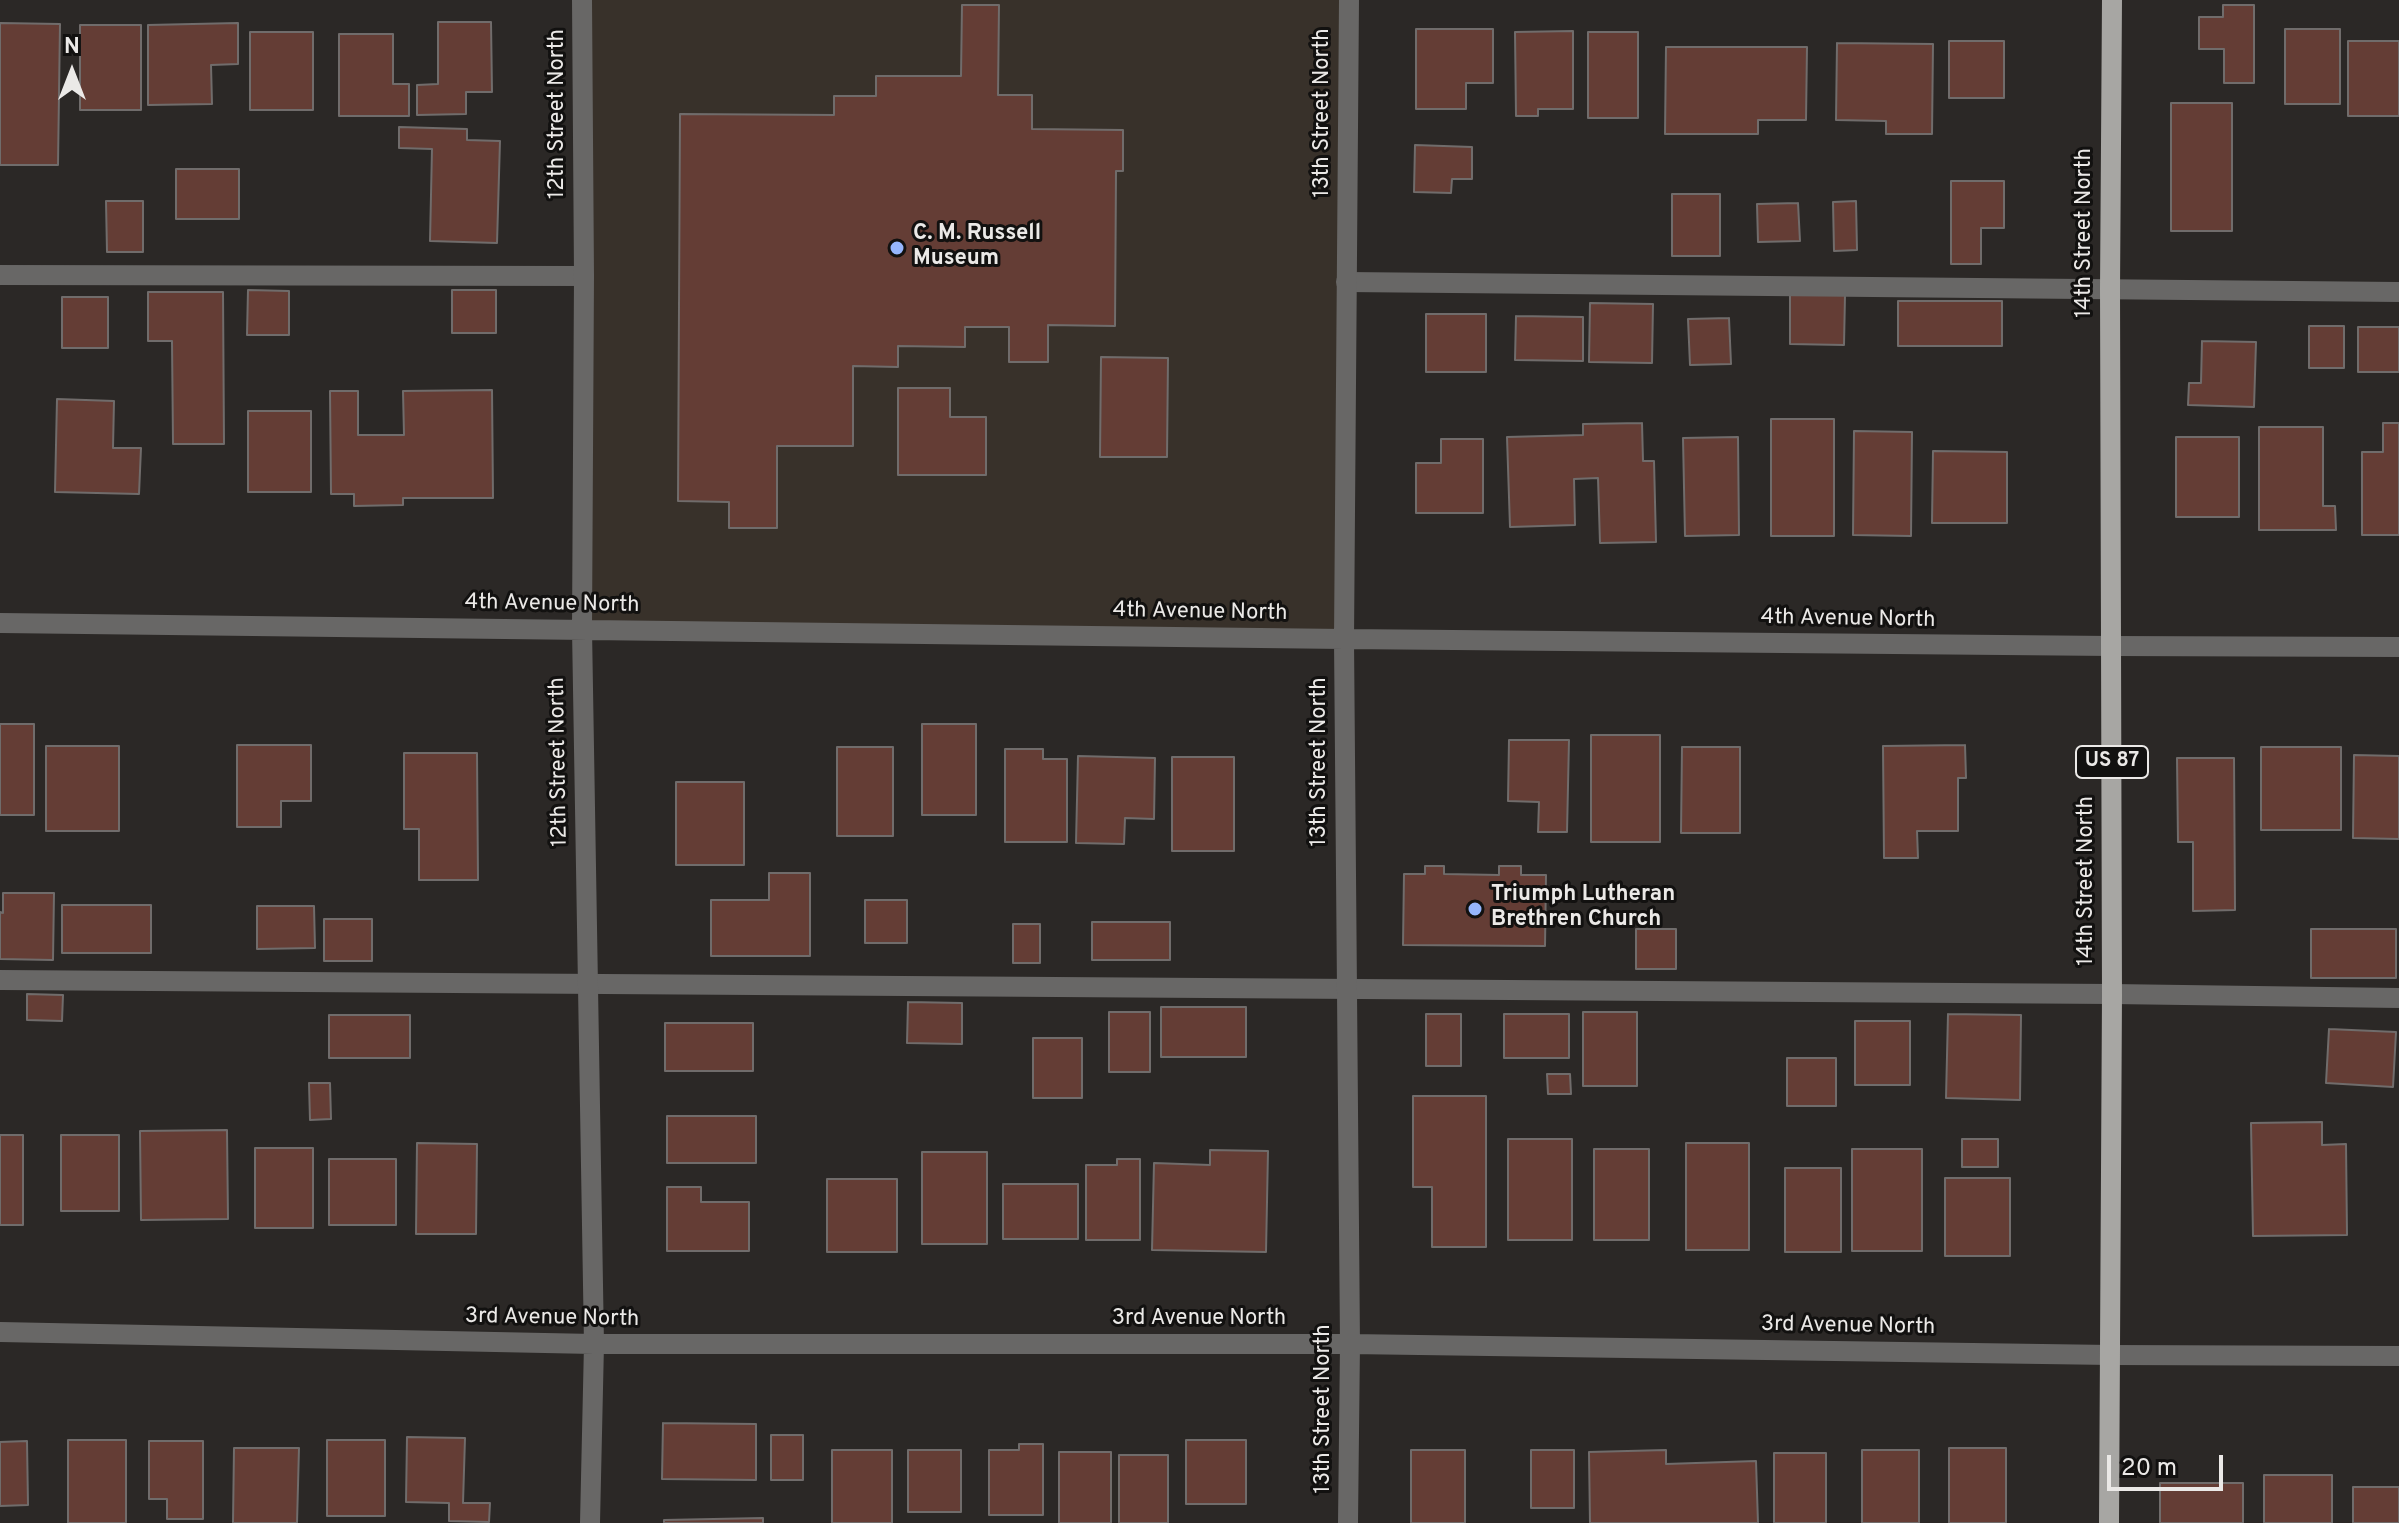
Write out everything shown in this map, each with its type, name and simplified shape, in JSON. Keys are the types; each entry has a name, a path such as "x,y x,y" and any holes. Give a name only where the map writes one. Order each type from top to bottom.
{"main road":[{"name":"14th Street North","path":"2109,1523 2112,0"}],"street":[{"name":"12th Street North","path":"582,0 582,629 594,1344 590,1523"},
{"name":"13th Street North","path":"1348,1523 1350,1344 1344,639 1349,0"},
{"path":"0,275 584,276"},
{"path":"1346,282 2399,292"},
{"name":"4th Avenue North","path":"0,623 1344,639 2399,647"},
{"path":"0,980 587,982 2399,998"},
{"name":"3rd Avenue North","path":"0,1332 594,1344 1350,1344 2399,1356"}],"shaded area":[{"path":"582,0 1349,0 1344,639 582,629"}],"building":[{"name":"C. M. Russell Museum","path":"962,5 999,5 998,95 1032,95 1032,129 1123,130 1123,171 1116,171 1115,326 1048,325 1048,362 1009,362 1009,327 965,327 965,347 898,346 898,367 853,366 853,446 777,446 777,528 729,528 729,502 678,501 680,114 834,115 834,96 876,96 876,76 961,76"},
{"path":"2223,5 2254,5 2254,83 2224,83 2224,49 2199,49 2199,17 2223,17"},
{"path":"438,22 491,22 492,92 466,92 466,114 417,115 417,85 438,84"},
{"path":"0,23 60,24 58,165 0,165"},
{"path":"238,23 238,64 211,65 212,104 148,105 148,25"},
{"path":"80,25 141,25 141,110 80,110"},
{"path":"1416,29 1493,29 1493,83 1466,83 1466,109 1416,109"},
{"path":"2285,29 2340,29 2340,104 2285,104"},
{"path":"1573,31 1573,109 1538,109 1538,116 1516,116 1515,32"},
{"path":"250,32 313,32 313,110 250,110"},
{"path":"1588,32 1638,32 1638,118 1588,118"},
{"path":"339,34 393,34 393,84 409,84 409,116 339,116"},
{"path":"1949,41 2004,41 2004,98 1949,98"},
{"path":"2348,41 2399,41 2399,116 2348,116"},
{"path":"1837,43 1933,44 1932,134 1886,134 1886,121 1836,120"},
{"path":"1666,47 1807,47 1806,120 1758,120 1758,134 1665,134"},
{"path":"2171,103 2232,103 2232,231 2171,231"},
{"path":"399,127 467,129 467,140 500,141 497,243 430,241 432,149 399,148"},
{"path":"1415,145 1472,147 1472,179 1452,179 1451,193 1414,192"},
{"path":"176,169 239,169 239,219 176,219"},
{"path":"1951,181 2004,181 2004,228 1981,228 1981,264 1951,264"},
{"path":"1672,194 1720,194 1720,256 1672,256"},
{"path":"106,201 143,201 143,252 107,252"},
{"path":"1856,201 1857,250 1834,251 1833,202"},
{"path":"1798,203 1800,241 1758,242 1757,204"},
{"path":"248,290 289,291 289,335 247,335"},
{"path":"452,290 496,290 496,333 452,333"},
{"path":"148,292 223,292 224,444 173,444 172,341 148,341"},
{"path":"1790,294 1845,295 1844,345 1790,344"},
{"path":"62,297 108,297 108,348 62,348"},
{"path":"1898,301 2002,301 2002,346 1898,346"},
{"path":"1590,303 1653,304 1652,363 1589,362"},
{"path":"1426,314 1486,314 1486,372 1426,372"},
{"path":"1516,316 1583,317 1583,361 1515,360"},
{"path":"1729,318 1731,364 1690,365 1688,319"},
{"path":"2309,326 2344,326 2344,368 2309,368"},
{"path":"2358,327 2399,327 2399,372 2358,372"},
{"path":"2202,341 2256,342 2254,407 2188,405 2189,383 2201,383"},
{"path":"1101,357 1168,358 1167,457 1100,457"},
{"path":"898,388 950,388 950,417 986,417 986,475 898,475"},
{"path":"492,390 493,498 403,498 403,505 354,506 354,494 331,494 330,391 358,391 358,435 404,435 403,391"},
{"path":"57,399 114,401 113,448 141,448 139,494 55,492"},
{"path":"248,411 311,411 311,492 248,492"},
{"path":"1771,419 1834,419 1834,536 1771,536"},
{"path":"1642,423 1643,461 1654,461 1656,542 1600,543 1598,478 1574,479 1575,525 1510,527 1507,437 1583,435 1583,424"},
{"path":"2383,423 2399,423 2399,535 2362,535 2362,452 2383,452"},
{"path":"2259,427 2323,427 2323,506 2335,506 2336,530 2259,530"},
{"path":"1854,431 1912,432 1911,536 1853,535"},
{"path":"1738,437 1739,535 1685,536 1683,438"},
{"path":"2176,437 2239,437 2239,517 2176,517"},
{"path":"1441,439 1483,439 1483,513 1416,513 1416,463 1441,463"},
{"path":"1933,451 2007,452 2007,523 1932,523"},
{"path":"0,724 34,724 34,815 0,815"},
{"path":"922,724 976,724 976,815 922,815"},
{"path":"1591,735 1660,735 1660,842 1591,842"},
{"path":"1509,740 1569,740 1567,832 1538,832 1539,802 1508,801"},
{"path":"237,745 311,745 311,801 281,801 281,827 237,827"},
{"path":"1965,745 1966,778 1958,778 1958,831 1917,831 1918,858 1884,858 1883,746"},
{"path":"46,746 119,746 119,831 46,831"},
{"path":"837,747 893,747 893,836 837,836"},
{"path":"1682,747 1740,747 1740,833 1681,833"},
{"path":"2261,747 2341,747 2341,830 2261,830"},
{"path":"1005,749 1043,749 1043,759 1067,759 1067,842 1005,842"},
{"path":"404,753 477,753 478,880 419,880 419,829 404,829"},
{"path":"2354,755 2399,756 2399,839 2353,838"},
{"path":"1078,756 1155,758 1154,819 1125,818 1124,844 1076,843"},
{"path":"1172,757 1234,757 1234,851 1172,851"},
{"path":"2177,758 2234,758 2235,910 2193,911 2193,842 2178,842"},
{"path":"676,782 744,782 744,865 676,865"},
{"path":"1425,866 1444,866 1444,874 1499,875 1499,866 1521,866 1521,875 1546,875 1545,946 1403,945 1404,874 1425,874"},
{"path":"769,873 810,873 810,956 711,956 711,900 769,900"},
{"path":"3,893 54,893 53,960 0,959"},
{"path":"865,900 907,900 907,943 865,943"},
{"path":"62,905 151,905 151,953 62,953"},
{"path":"257,906 314,906 315,948 257,949"},
{"path":"324,919 372,919 372,961 324,961"},
{"path":"1092,922 1170,922 1170,960 1092,960"},
{"path":"1013,924 1040,924 1040,963 1013,963"},
{"path":"1636,929 1676,929 1676,969 1636,969"},
{"path":"2311,929 2396,929 2396,978 2311,978"},
{"path":"27,994 63,995 62,1021 27,1020"},
{"path":"908,1002 962,1003 962,1044 907,1043"},
{"path":"1161,1007 1246,1007 1246,1057 1161,1057"},
{"path":"1109,1012 1150,1012 1150,1072 1109,1072"},
{"path":"1583,1012 1637,1012 1637,1086 1583,1086"},
{"path":"1426,1014 1461,1014 1461,1066 1426,1066"},
{"path":"1504,1014 1569,1014 1569,1058 1504,1058"},
{"path":"1948,1014 2021,1015 2020,1100 1946,1098"},
{"path":"329,1015 410,1015 410,1058 329,1058"},
{"path":"1855,1021 1910,1021 1910,1085 1855,1085"},
{"path":"665,1023 753,1023 753,1071 665,1071"},
{"path":"2329,1029 2396,1032 2393,1087 2326,1083"},
{"path":"1033,1038 1082,1038 1082,1098 1033,1098"},
{"path":"1787,1058 1836,1058 1836,1106 1787,1106"},
{"path":"1547,1074 1570,1074 1571,1094 1548,1094"},
{"path":"309,1083 330,1083 331,1119 310,1120"},
{"path":"1413,1096 1486,1096 1486,1247 1432,1247 1432,1187 1413,1187"},
{"path":"667,1116 756,1116 756,1163 667,1163"},
{"path":"2322,1122 2322,1145 2346,1144 2347,1235 2253,1236 2251,1123"},
{"path":"227,1130 228,1219 141,1220 140,1131"},
{"path":"0,1135 23,1135 23,1225 0,1225"},
{"path":"61,1135 119,1135 119,1211 61,1211"},
{"path":"1508,1139 1572,1139 1572,1240 1508,1240"},
{"path":"1962,1139 1998,1139 1998,1167 1962,1167"},
{"path":"417,1143 477,1144 476,1234 416,1234"},
{"path":"1686,1143 1749,1143 1749,1250 1686,1250"},
{"path":"255,1148 313,1148 313,1228 255,1228"},
{"path":"1594,1149 1649,1149 1649,1240 1594,1240"},
{"path":"1852,1149 1922,1149 1922,1251 1852,1251"},
{"path":"1210,1150 1268,1151 1266,1252 1152,1250 1154,1163 1210,1165"},
{"path":"922,1152 987,1152 987,1244 922,1244"},
{"path":"329,1159 396,1159 396,1225 329,1225"},
{"path":"1117,1159 1140,1159 1140,1240 1086,1240 1086,1165 1117,1165"},
{"path":"1785,1168 1841,1168 1841,1252 1785,1252"},
{"path":"1945,1178 2010,1178 2010,1256 1945,1256"},
{"path":"827,1179 897,1179 897,1252 827,1252"},
{"path":"1003,1184 1078,1184 1078,1239 1003,1239"},
{"path":"667,1187 701,1187 701,1202 749,1202 749,1251 667,1251"},
{"path":"663,1423 756,1424 756,1480 662,1479"},
{"path":"771,1435 803,1435 803,1480 771,1480"},
{"path":"407,1437 465,1438 463,1503 490,1503 489,1522 449,1521 449,1503 406,1502"},
{"path":"68,1440 126,1440 126,1523 68,1523"},
{"path":"327,1440 385,1440 385,1516 327,1516"},
{"path":"1186,1440 1246,1440 1246,1504 1186,1504"},
{"path":"27,1441 28,1505 0,1506 0,1442"},
{"path":"149,1441 203,1441 203,1519 167,1519 167,1499 149,1499"},
{"path":"1019,1444 1043,1444 1043,1515 989,1515 989,1450 1019,1450"},
{"path":"234,1448 299,1448 297,1523 233,1523"},
{"path":"1949,1448 2006,1448 2006,1523 1949,1523"},
{"path":"832,1450 892,1450 892,1523 832,1523"},
{"path":"908,1450 961,1450 961,1512 908,1512"},
{"path":"1411,1450 1465,1450 1465,1523 1411,1523"},
{"path":"1531,1450 1574,1450 1574,1508 1531,1508"},
{"path":"1666,1450 1666,1464 1756,1461 1758,1523 1590,1523 1589,1452"},
{"path":"1862,1450 1919,1450 1919,1523 1862,1523"},
{"path":"1059,1452 1111,1452 1111,1523 1059,1523"},
{"path":"1774,1453 1826,1453 1826,1523 1774,1523"},
{"path":"1119,1455 1168,1455 1168,1523 1119,1523"},
{"path":"2264,1475 2332,1475 2332,1523 2264,1523"},
{"path":"2160,1483 2243,1483 2243,1523 2160,1523"},
{"path":"2353,1487 2399,1487 2399,1523 2353,1523"},
{"path":"763,1518 763,1523 664,1523 664,1520"}],"place":[{"name":"C. M. Russell Museum","path":"897,248"},
{"name":"Triumph Lutheran Brethren Church","path":"1475,909"}]}
